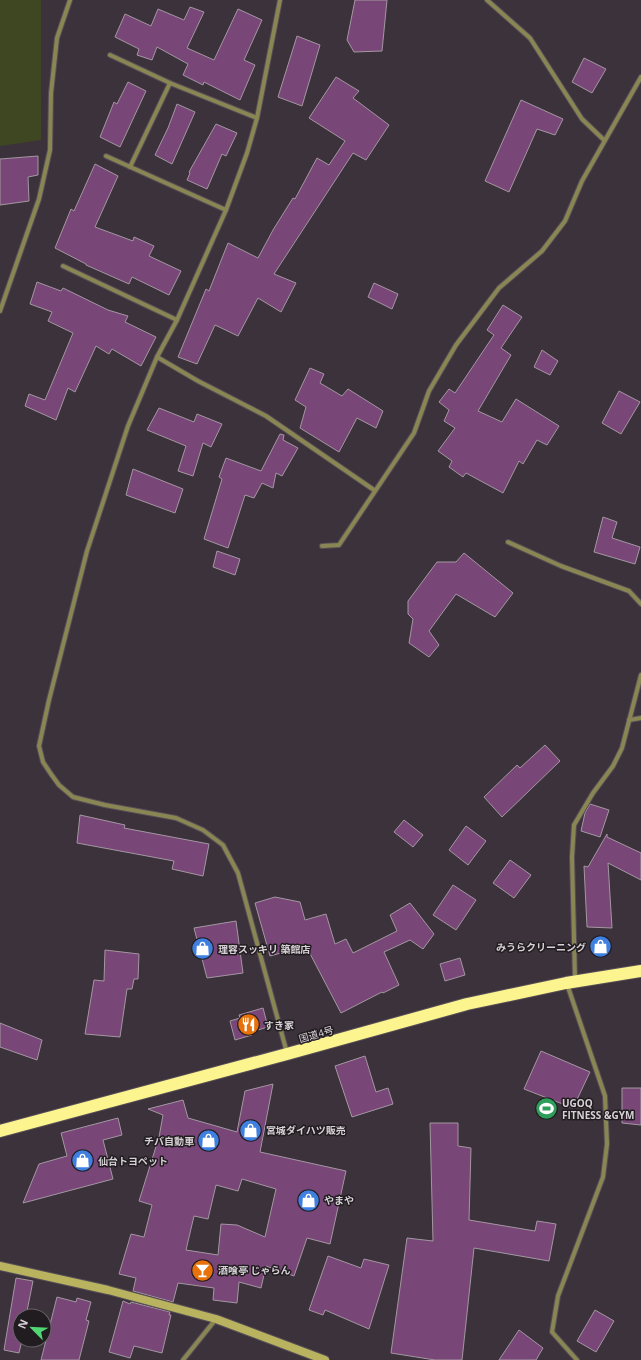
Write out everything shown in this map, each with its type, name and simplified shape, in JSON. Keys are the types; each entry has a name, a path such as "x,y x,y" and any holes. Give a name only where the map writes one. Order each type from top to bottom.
{"highway":[{"name":"国道4号","path":"0,1131 467,1004 571,982 641,971"}],"street":[{"path":"0,311 38,199 50,150 51,93 57,38 70,0"},
{"path":"280,0 257,118 226,210 177,320 157,357 128,426 87,551 49,700 39,746 44,762 51,774 59,786 73,797 105,805 176,818 203,830 223,845 238,873 287,1054"},
{"path":"487,0 530,38 582,119 604,140"},
{"path":"110,55 170,83 257,118"},
{"path":"322,546 339,546 374,490 414,433 429,391 472,322 499,288 542,251 565,220 582,181 641,77"},
{"path":"130,167 170,83"},
{"path":"106,156 226,210"},
{"path":"63,266 177,320"},
{"path":"157,357 198,381 266,416 374,490"},
{"path":"508,542 561,566 629,591 641,604"},
{"path":"577,1360 552,1332 558,1296 603,1177 607,1144 605,1096 571,982 572,856 574,824 593,793 613,766 622,748 641,674"},
{"path":"629,720 641,718"},
{"path":"0,1266 108,1290 216,1319 325,1360"},
{"path":"183,1360 216,1319"}],"green space":[{"path":"0,0 41,0 41,140 0,146"}],"building":[{"path":"355,0 387,0 382,51 354,52 347,40"},
{"path":"190,7 204,12 187,48 214,60 238,9 262,20 244,60 255,65 240,100 204,82 203,85 183,75 188,64 157,47 152,60 137,55 139,49 115,37 125,14 151,26 158,9 184,20"},
{"path":"297,36 320,45 302,106 278,97"},
{"path":"584,58 606,69 592,93 572,82"},
{"path":"336,77 359,91 353,98 389,125 366,160 353,153 274,274 296,283 281,312 258,298 238,336 215,325 197,364 178,357 206,289 209,291 228,243 258,258 293,198 295,199 317,158 329,165 345,141 309,118"},
{"path":"128,82 146,91 120,147 100,137 114,102 117,104"},
{"path":"521,100 563,119 555,135 537,129 509,192 485,181"},
{"path":"177,104 195,112 172,164 155,155 168,128"},
{"path":"216,124 237,133 226,156 222,154 207,189 187,180 190,173 189,172"},
{"path":"38,156 38,175 28,177 29,201 0,205 0,159"},
{"path":"95,164 118,176 95,227 133,241 134,237 154,246 149,256 181,271 169,295 132,277 129,284 86,265 55,248 71,209 74,211"},
{"path":"37,282 61,291 63,288 108,310 128,316 125,322 156,337 141,366 112,349 109,354 96,346 75,392 68,388 56,420 25,406 29,394 45,400 73,333 48,321 52,312 30,304"},
{"path":"374,283 398,294 392,309 368,297"},
{"path":"503,305 522,317 501,348 511,355 478,411 502,422 516,399 559,426 547,445 537,440 523,464 519,461 503,493 466,473 463,477 449,467 452,461 438,451 455,428 444,421 449,410 439,402 449,389 455,393 494,335 487,330"},
{"path":"542,350 558,361 550,375 534,367"},
{"path":"310,368 324,374 320,383 342,396 348,389 383,411 376,428 357,418 339,452 300,428 306,407 295,400"},
{"path":"619,391 640,402 621,434 602,423"},
{"path":"159,408 194,422 197,414 222,424 211,447 203,443 193,476 178,471 186,446 147,430"},
{"path":"280,434 284,435 283,440 298,448 282,476 276,473 273,488 262,483 254,498 245,495 228,548 204,539 222,479 219,477 226,458 261,471"},
{"path":"133,469 183,489 175,513 126,495"},
{"path":"603,517 617,522 612,538 640,547 635,564 594,552"},
{"path":"217,551 240,559 235,575 213,567"},
{"path":"464,553 513,593 495,617 456,594 429,631 439,645 429,657 409,643 413,619 408,614 408,601 437,562 456,562"},
{"path":"545,745 560,761 502,817 484,797 517,765 520,768"},
{"path":"590,804 609,810 600,837 581,831 585,813"},
{"path":"80,815 125,825 124,828 209,844 203,876 172,869 174,861 77,843"},
{"path":"404,820 423,835 413,847 394,832"},
{"path":"466,826 486,841 468,865 449,850"},
{"path":"607,834 607,837 641,853 641,880 608,863 612,928 587,927 584,866 588,867"},
{"path":"510,860 531,875 514,898 493,883"},
{"path":"453,885 476,900 456,930 433,915"},
{"path":"275,897 300,902 305,920 326,914 335,944 346,939 353,953 397,931 390,915 410,903 434,934 423,949 410,940 384,952 399,985 341,1013 306,946 270,956 255,903"},
{"path":"236,921 243,973 207,978 194,928"},
{"path":"105,950 139,954 138,979 134,979 132,989 127,989 120,1037 85,1034 94,980 104,981"},
{"path":"460,958 465,975 445,981 440,964"},
{"path":"263,1008 268,1027 251,1032 252,1035 235,1040 230,1021 240,1018 239,1015"},
{"path":"0,1023 42,1040 37,1060 0,1047"},
{"path":"541,1051 590,1072 573,1108 524,1089"},
{"path":"365,1056 376,1092 388,1088 393,1104 352,1117 335,1066"},
{"path":"273,1084 260,1152 346,1171 330,1244 307,1238 294,1276 266,1266 261,1288 239,1282 237,1303 213,1300 214,1288 178,1283 173,1302 133,1291 136,1278 119,1274 131,1234 144,1237 152,1205 139,1201 159,1137 163,1115 148,1109 183,1100 188,1118 237,1132 245,1091","holes":["242,1179 276,1189 265,1237 237,1225 221,1224 218,1255 186,1250 194,1216 208,1219 216,1185 238,1191"]},
{"path":"622,1088 641,1088 641,1125 622,1123"},
{"path":"118,1118 122,1135 103,1140 113,1179 23,1203 39,1164 67,1156 61,1133"},
{"path":"430,1123 458,1123 458,1146 471,1148 469,1220 535,1231 537,1221 556,1224 549,1261 474,1248 462,1360 435,1360 391,1353 407,1238 433,1241"},
{"path":"328,1256 361,1268 364,1259 389,1265 369,1329 325,1310 323,1315 309,1310"},
{"path":"16,1278 33,1281 28,1308 12,1308 12,1348 20,1348 19,1353 4,1350"},
{"path":"57,1297 76,1302 77,1298 91,1302 86,1320 89,1321 79,1360 41,1360 44,1348 52,1348 52,1317"},
{"path":"123,1301 130,1304 131,1302 170,1312 169,1315 171,1315 162,1353 134,1346 130,1358 109,1352"},
{"path":"595,1310 614,1321 596,1352 577,1341"},
{"path":"519,1330 543,1348 536,1360 499,1360"}],"place":[{"name":"みうらクリーニング","path":"601,947"},
{"name":"理容スッキリ 築館店","path":"202,949"},
{"name":"すき家","path":"248,1025"},
{"name":"UGOQ FITNESS &GYM","path":"546,1109"},
{"name":"宮城ダイハツ販売","path":"250,1130"},
{"name":"チバ自動車","path":"209,1141"},
{"name":"仙台トヨペット","path":"83,1161"},
{"name":"やまや","path":"308,1200"},
{"name":"酒喰亭 じゃらん","path":"202,1270"}]}
